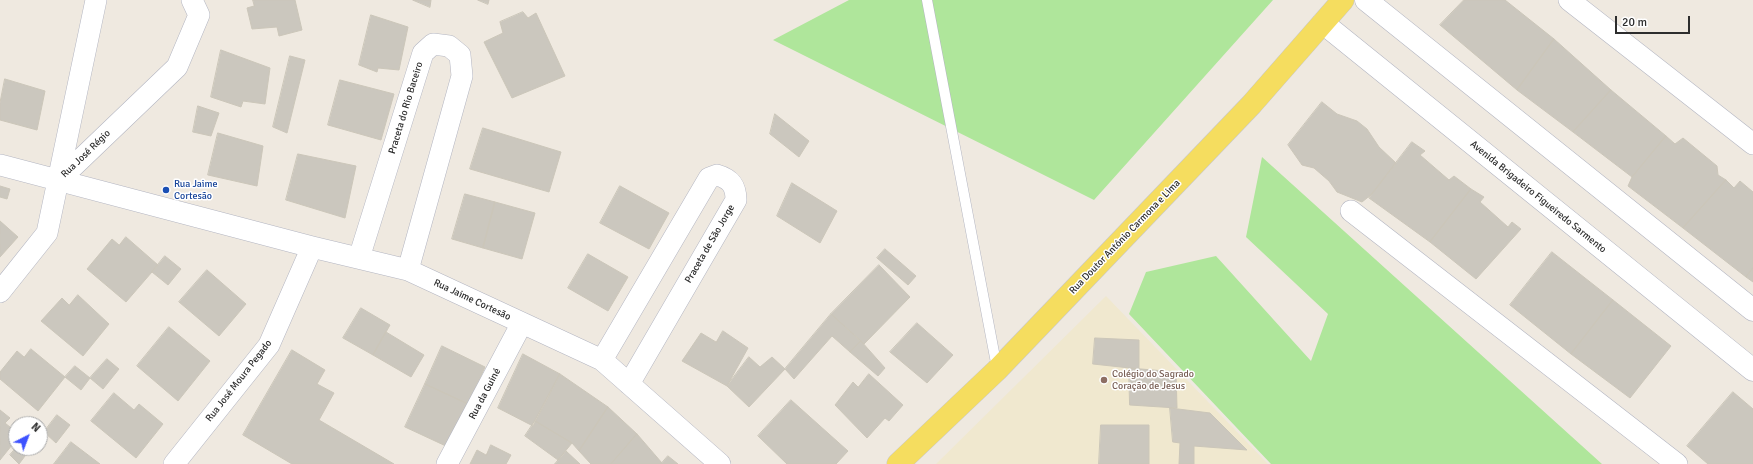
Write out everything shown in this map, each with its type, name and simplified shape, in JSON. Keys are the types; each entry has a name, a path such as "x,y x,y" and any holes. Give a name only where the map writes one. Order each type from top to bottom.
{"main road":[{"name":"Rua Doutor António Carmona e Lima","path":"898,464 997,370 1251,105 1343,0"}],"street":[{"name":"Rua José Régio","path":"58,181 96,0"},
{"name":"Rua José Régio","path":"58,181 177,67 199,15 192,0"},
{"path":"1366,0 1753,310"},
{"path":"1569,0 1753,144"},
{"name":"Avenida Brigadeiro Figueiredo Sarmento","path":"1323,23 1753,370"},
{"name":"Praceta do Rio Baceiro","path":"359,258 423,53 433,44 449,46 460,55 462,76 408,270"},
{"name":"Rua Jaime Cortesão","path":"0,165 312,247 408,270 602,360 720,464"},
{"name":"Praceta de São Jorge","path":"602,360 710,178 717,175 732,182 736,190 736,200 629,384"},
{"path":"0,292 47,233 58,181"},
{"path":"1351,211 1677,464"},
{"name":"Rua José Moura Pegado","path":"174,464 269,344 312,247"},
{"name":"Rua da Guiné","path":"447,464 522,323"}],"lane":[{"path":"927,0 997,370"}],"shaded area":[{"name":"Colégio do Sagrado Coração de Jesus","path":"1106,296 1268,464 936,464"}],"green space":[{"path":"849,0 1273,0 1094,200 773,40"},
{"path":"1262,157 1602,464 1271,464 1129,314 1146,272 1216,256 1311,361 1328,314 1246,237"}],"building":[{"path":"253,0 295,0 302,30 279,36 277,27 252,29 247,8 254,6"},
{"path":"413,0 431,0 430,7"},
{"path":"478,0 489,0 488,4"},
{"path":"1464,0 1505,0 1554,39 1517,90 1440,25"},
{"path":"523,12 528,18 536,13 565,76 512,98 484,42 503,33 500,22"},
{"path":"371,15 408,27 399,70 378,68 377,72 359,65"},
{"path":"1554,39 1611,90 1573,132 1517,90"},
{"path":"221,50 270,68 265,104 243,101 241,107 211,97"},
{"path":"290,56 305,60 287,133 273,127"},
{"path":"5,79 45,91 37,130 0,120 0,103"},
{"path":"340,80 394,94 381,140 328,125"},
{"path":"1611,90 1666,136 1632,177 1573,132"},
{"path":"1322,102 1337,114 1357,121 1367,129 1379,147 1396,163 1372,194 1362,202 1337,192 1329,181 1314,168 1302,165 1288,145"},
{"path":"198,106 219,113 211,136 193,132"},
{"path":"775,114 809,141 799,157 770,134"},
{"path":"483,128 561,152 549,192 470,169"},
{"path":"218,133 263,146 257,186 208,175"},
{"path":"1666,136 1675,144 1683,138 1717,166 1718,175 1726,180 1683,228 1628,186 1632,177"},
{"path":"1412,142 1425,151 1420,155 1449,180 1454,176 1471,189 1430,242 1369,198"},
{"path":"298,154 356,166 345,218 286,200"},
{"path":"1726,180 1734,188 1740,181 1753,192 1753,268 1746,277 1683,228"},
{"path":"792,183 837,211 820,243 777,216"},
{"path":"0,186 10,189 7,199 0,197"},
{"path":"620,186 669,213 649,249 600,223"},
{"path":"1471,189 1484,197 1480,202 1508,227 1512,222 1521,229 1476,279 1430,242"},
{"path":"465,194 495,202 483,248 452,239"},
{"path":"495,202 535,213 522,259 483,248"},
{"path":"0,221 18,237 0,257"},
{"path":"126,237 158,265 126,302 87,269 112,239 119,245"},
{"path":"885,249 916,276 908,285 877,258"},
{"path":"1552,252 1613,300 1571,354 1510,305"},
{"path":"588,254 628,277 608,311 568,288"},
{"path":"165,256 181,269 168,285 152,272"},
{"path":"879,265 910,297 864,344 831,314"},
{"path":"1753,268 1753,282 1746,277"},
{"path":"207,270 246,304 219,336 179,302"},
{"path":"78,295 109,324 83,356 41,321 62,298 69,305"},
{"path":"1613,300 1671,346 1630,398 1571,354"},
{"path":"361,308 390,325 373,355 343,338"},
{"path":"831,314 861,341 850,352 832,336 794,379 785,369"},
{"path":"917,323 953,355 927,383 890,352"},
{"path":"169,327 210,361 178,401 137,366"},
{"path":"723,331 748,348 727,386 682,361 701,333 716,342"},
{"path":"386,332 424,355 411,377 373,355"},
{"path":"1095,338 1139,340 1139,369 1093,364"},
{"path":"861,341 885,368 878,376 850,352"},
{"path":"442,346 485,367 468,404 425,384"},
{"path":"31,349 65,377 38,411 0,379 0,372 17,351 24,357"},
{"path":"292,350 325,370 317,384 334,393 319,420 394,464 292,464 243,435"},
{"path":"523,354 560,374 533,426 498,408"},
{"path":"749,357 760,367 772,357 785,369 749,407 727,386"},
{"path":"107,359 119,369 103,389 90,378"},
{"path":"75,366 90,378 81,390 65,377"},
{"path":"1129,368 1176,372 1177,408 1130,405"},
{"path":"560,374 608,407 579,451 572,443 535,421"},
{"path":"869,374 903,405 889,421 885,418 867,438 835,405 853,382 858,387"},
{"path":"425,384 468,404 448,447 405,427"},
{"path":"1733,392 1753,409 1753,464 1708,464 1687,446"},
{"path":"114,393 134,410 139,404 163,424 136,458 91,421"},
{"path":"791,400 848,451 836,464 787,464 758,436"},
{"path":"608,407 637,434 611,464 591,464 579,451"},
{"path":"1170,408 1210,413 1247,450 1194,446 1194,464 1179,464 1180,443 1173,442"},
{"path":"0,410 8,416 8,420 5,423 8,425 8,450 0,460"},
{"path":"57,415 70,425 56,443 48,436 48,427"},
{"path":"535,421 572,443 558,460 525,436"},
{"path":"1101,425 1149,425 1149,464 1099,464"},
{"path":"637,434 662,463 611,464"},
{"path":"71,442 100,464 54,464"},
{"path":"491,445 511,455 506,464 470,464 477,450 486,455"},
{"path":"566,451 580,464 555,464"},
{"path":"11,456 25,456 19,464"},
{"path":"668,456 678,464 661,464"}],"place":[{"name":"Rua Jaime Cortesão","path":"166,190"},
{"name":"Colégio do Sagrado Coração de Jesus","path":"1104,380"}]}
